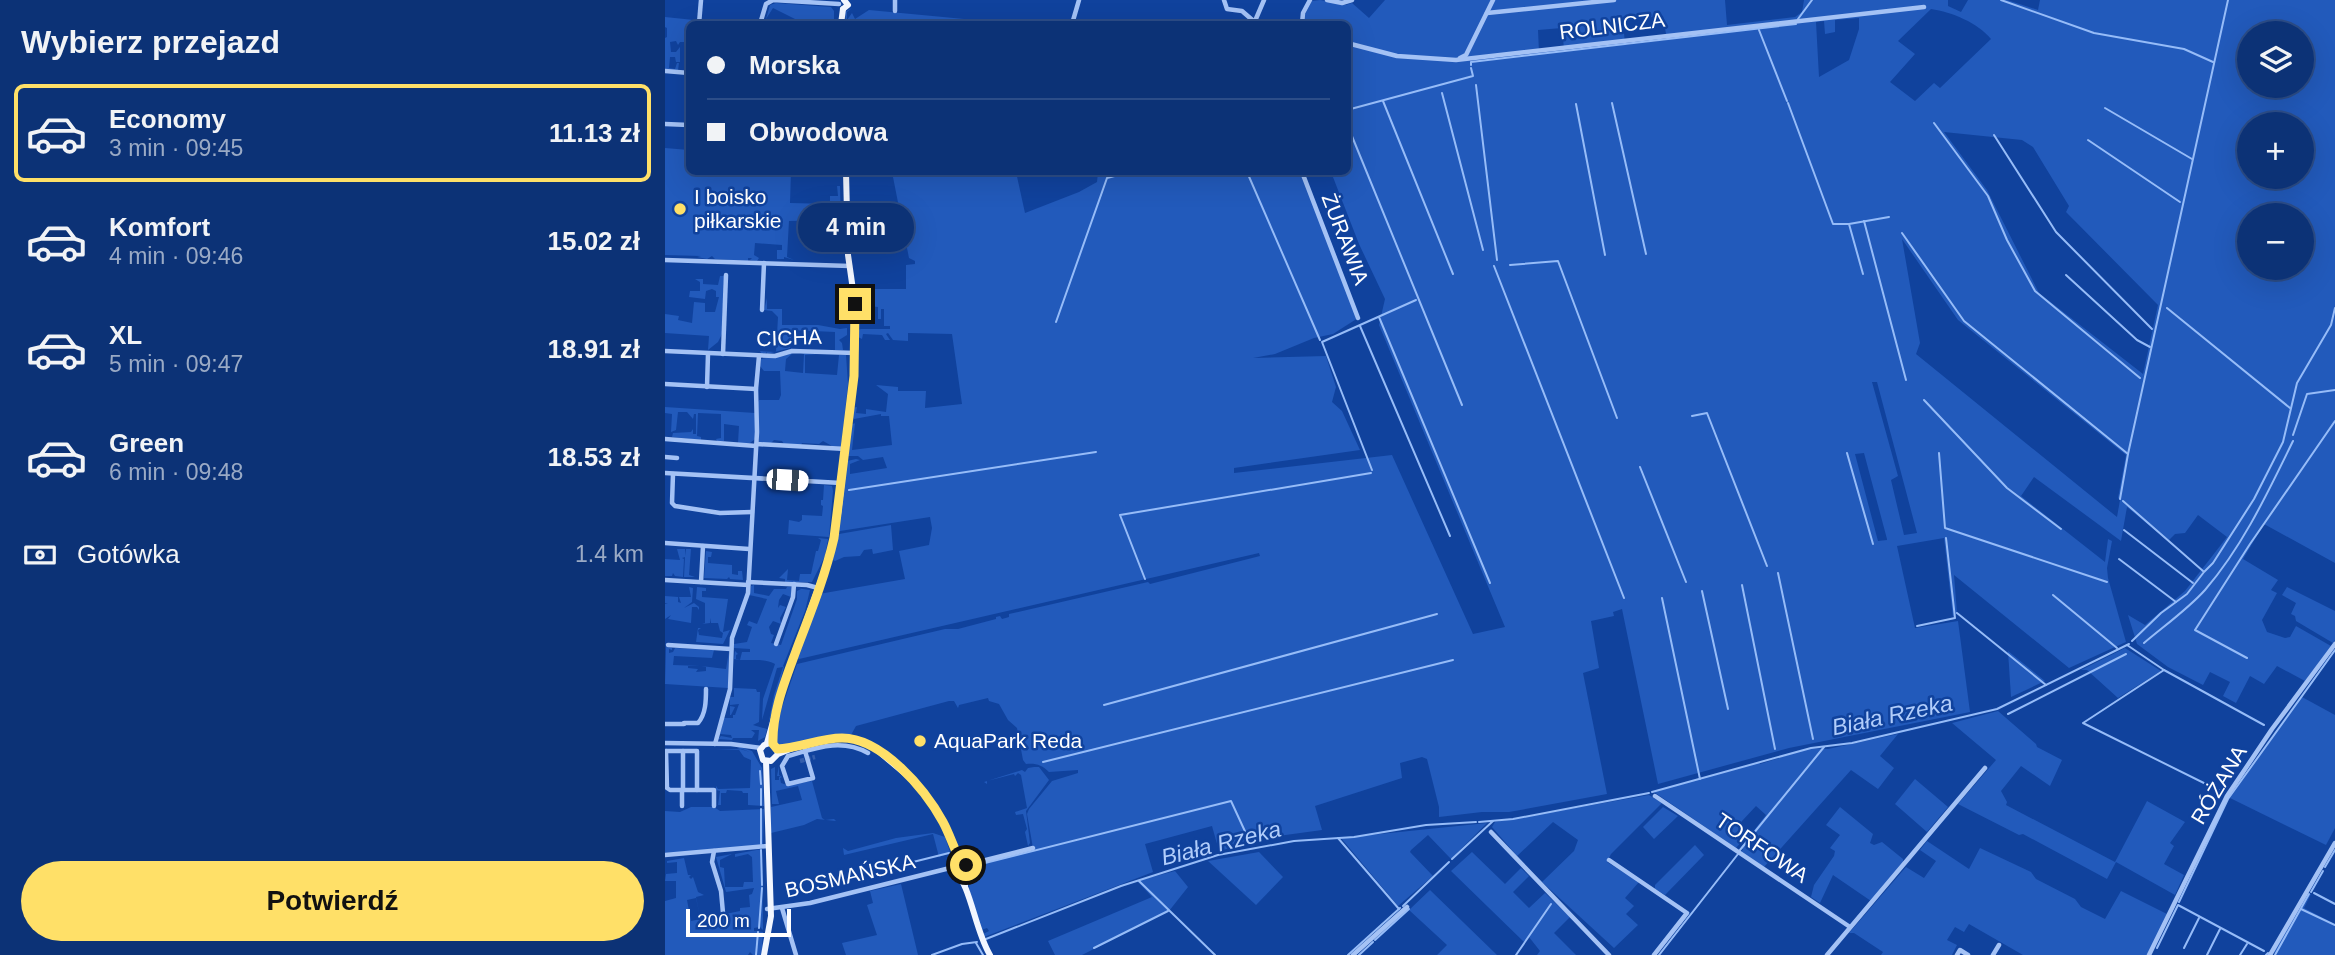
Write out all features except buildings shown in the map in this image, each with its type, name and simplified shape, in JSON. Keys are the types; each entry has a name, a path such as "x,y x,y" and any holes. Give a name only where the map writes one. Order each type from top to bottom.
{"main road":[{"path":"841,21 842,3"},
{"path":"764,955 769,922 769,749 783,686 834,538 846,449 856,311 848,255 846,175"},
{"path":"769,749 805,748 844,738 859,740 877,749 909,777 943,822 955,851 981,940 990,955"},
{"path":"768,761 769,749"}],"street":[{"path":"699,21 701,0"},
{"path":"761,21 766,4 773,0 842,3"},
{"path":"895,0 895,10"},
{"path":"1073,21 1079,0"},
{"path":"1224,0 1227,9 1242,11 1254,21"},
{"path":"1257,21 1264,0"},
{"path":"1302,21 1310,0"},
{"path":"1327,0 1342,3 1352,0"},
{"path":"1456,60 1466,55 1493,0"},
{"path":"1487,13 1614,0"},
{"name":"ROLNICZA","path":"1351,44 1397,56 1456,60 1924,7"},
{"path":"665,71 686,73"},
{"path":"665,124 686,125"},
{"name":"ŻURAWIA","path":"1304,175 1359,318"},
{"path":"665,260 850,266"},
{"path":"762,310 764,263"},
{"name":"CICHA","path":"723,354 726,275"},
{"name":"CICHA","path":"665,351 759,356 775,356 792,351 855,353"},
{"path":"707,387 708,354"},
{"path":"715,744 730,689 732,638 748,593 757,445 756,389 759,356"},
{"path":"665,384 756,389"},
{"path":"665,439 846,449"},
{"path":"665,457 677,458"},
{"path":"665,473 841,483"},
{"path":"673,474 672,503 689,509 728,513 752,512"},
{"path":"665,543 749,549"},
{"path":"701,582 703,546"},
{"path":"665,580 795,584 818,588"},
{"path":"776,644 795,584"},
{"name":"RÓŻANA","path":"2149,955 2227,796 2272,729 2335,644"},
{"path":"668,645 731,649"},
{"path":"665,724 698,723 702,719 706,689"},
{"path":"665,743 769,749"},
{"path":"805,748 813,778 788,784 782,766 786,757 805,748 836,744 868,753"},
{"path":"697,790 697,751 666,751 667,788 670,790 682,790 697,790 714,790 714,806"},
{"path":"682,806 683,751"},
{"path":"1827,955 1985,768"},
{"name":"TORFOWA","path":"1655,796 1850,927"},
{"path":"1491,832 1609,955"},
{"path":"2270,955 2335,843"},
{"path":"665,855 768,846"},
{"name":"BOSMAŃSKA","path":"769,909 960,868 1033,848"},
{"path":"714,850 712,862 721,891 723,913"},
{"path":"1609,860 1687,913 1654,955"},
{"path":"1353,955 1407,907"},
{"path":"782,908 796,955"},
{"path":"1993,955 1999,945"},
{"path":"1958,953 1968,955"}],"shaded area":[{"path":"1385,0 1725,0 1727,25 1795,17 1802,12 1804,0 1948,0 1948,6 1961,12 1968,0 2007,0 2038,10 2040,0 2335,0 2335,563 2264,524 2243,559 2278,580 2271,590 2277,593 2262,620 2267,632 2290,637 2296,626 2331,646 2305,681 2277,666 2264,684 2250,676 2236,703 2223,696 2230,682 2210,672 2203,685 2168,667 2137,644 2128,615 2145,625 2185,591 2227,537 2198,515 2185,533 2175,534 2168,541 2127,507 2121,541 2034,477 2021,496 2105,562 2108,539 2112,541 2108,578 2126,642 2069,668 1954,575 1957,613 1953,617 1944,538 1897,546 1915,628 1958,621 1970,712 1789,748 1658,784 1622,609 1613,612 1614,616 1591,621 1599,668 1583,673 1607,794 1509,812 1439,817 1427,759 1422,757 1400,763 1402,778 1315,806 1322,830 1271,837 1219,851 1212,826 1145,844 1153,872 984,937 983,934 989,931 987,928 981,930 967,872 979,863 1033,848 1027,814 1029,809 1052,781 1078,773 1078,770 1049,772 1039,765 1026,764 1017,728 1008,720 999,704 989,701 988,698 959,705 958,708 954,701 949,701 856,726 851,735 779,746 776,742 778,719 797,664 945,629 958,629 1000,616 1002,619 1009,617 1009,614 1148,582 1150,584 1260,556 1259,553 799,659 796,658 819,594 905,579 899,551 929,545 932,528 930,517 840,531 838,529 847,461 860,460 850,464 850,474 887,468 883,457 863,460 858,456 848,456 850,425 855,423 852,450 892,445 889,416 881,414 854,419 851,415 852,408 857,407 856,413 866,414 866,409 886,412 888,394 876,385 898,387 898,391 926,391 925,408 962,404 952,334 908,333 908,341 893,340 888,333 886,334 890,340 885,340 882,335 863,334 862,339 858,337 858,330 861,329 890,329 890,326 884,326 884,309 881,309 881,319 878,319 878,307 860,305 859,291 862,289 866,295 870,289 906,289 906,265 915,264 915,261 909,258 893,175 1017,175 1025,213 1079,192 1097,182 1098,175 1302,175 1358,318 1333,334 1314,338 1275,354 1253,358 1326,356 1336,387 1332,402 1342,411 1360,450 1234,468 1234,473 1392,455 1473,634 1505,627 1379,325 1385,299 1359,244 1332,175 1351,175 1351,21 1304,21 1312,1 1346,5 1352,3 1369,18","holes":["1931,9 1964,19 1991,39 1940,88 1934,83 1915,101 1890,82 1915,54 1898,41","1663,16 1667,40 1625,45 1623,20","1859,18 1859,29 1849,60 1819,77 1816,22 1824,21 1825,34 1835,32 1835,20","1562,28 1564,49 1539,52 1538,30","1944,132 2022,140 2033,147 2069,206 2066,212 2158,305 2143,374 2039,293 1987,190","1902,239 1958,320 2126,455 2117,517 1916,354 1920,343","1872,382 1877,382 1917,533 1904,535 1891,480 1898,476","1864,453 1887,539 1887,540 1878,541 1855,454"]},
{"path":"776,3 831,7 834,21 797,21 773,8 766,19 770,5"},
{"path":"852,8 847,12 847,20 852,13 855,19 869,10 985,21 846,21 845,12"},
{"path":"665,17 694,20 686,21 686,42 680,42 678,45 676,41 670,42 671,52 676,52 680,47 680,62 676,62 675,57 670,57 669,68 675,69 679,63 678,70 665,70"},
{"path":"665,148 686,150 686,175 791,175 790,203 830,204 830,196 838,196 837,186 840,186 841,225 838,220 789,221 787,257 794,260 784,257 777,259 777,250 782,250 782,245 755,243 754,255 759,258 757,261 750,260 752,258 748,258 748,261 715,259 712,256 707,259 697,257 701,256 665,255"},
{"path":"720,276 724,276 722,334 718,342 708,350 709,336 665,333 665,314 679,316 678,320 692,323 694,302 705,303 705,312 715,312 719,297 716,297 716,291 706,291 705,299 689,297 690,291 700,291 700,282 695,279 703,279 703,284 718,285"},
{"path":"767,298 767,309 782,309 782,325 847,328 847,335 839,340 843,350 835,350 835,332 792,330 790,348 776,352 778,317 772,311 764,310"},
{"path":"793,353 786,359 785,371 803,373 804,354 801,353 818,354 805,355 805,373 837,375 839,355 821,354 846,355 848,384 841,447 823,441 819,444 801,445 784,444 774,440 771,443 760,443 758,402 779,400 781,395 780,371 764,371 760,366 761,359"},
{"path":"665,407 755,413 755,439 750,443 738,443 739,426 724,424 724,441 717,441 716,439 721,438 721,414 698,413 697,436 701,437 701,440 672,437 673,433 691,432 693,429 693,434 696,434 696,414 693,419 687,412 678,412 676,430 671,432 672,414 665,413"},
{"path":"824,485 832,486 833,491 829,537 788,534 789,520 799,522 802,515 822,516"},
{"path":"891,525 893,550 873,554 872,549 864,550 860,556 844,557 835,561 831,559 836,536 839,534"},
{"path":"818,538 828,539 825,556 812,582 785,582 785,579 779,578 788,569 787,580 799,581 800,574 811,574 821,540"},
{"path":"677,549 685,549 685,556 686,549 691,549 689,575 695,577 684,577 685,557 682,558 683,577 673,573 672,576 665,576 665,559 680,560"},
{"path":"706,551 712,552 708,563 732,565 732,574 738,575 738,571 742,571 743,580 729,577 704,578"},
{"path":"754,585 754,593 769,596 774,589 792,587 791,597 783,594 779,600 778,608 780,605 786,607 780,618 781,624 773,621 769,627 774,635 771,643 781,645 797,599 797,591 801,589 796,588 810,590 805,611 783,666 784,667 768,726 783,667 777,668 762,720 763,699 775,664 740,660 742,652 750,652 750,649 734,648 734,644 747,642 752,627 747,625 749,621 757,624 767,599 749,595 751,586"},
{"path":"689,587 693,588 692,602 684,608 694,603 699,607 699,610 692,607 691,623 668,619 671,615 665,619 665,604 668,604 665,603 665,596 678,597 678,602 681,603 679,597 691,597"},
{"path":"697,587 706,588 706,591 702,591 702,597 728,599 723,632 730,630 723,644 696,642 698,628 701,628 698,630 699,635 722,638 723,633 718,623 711,623 711,618 710,623 702,624 705,623 705,603 696,599"},
{"path":"2287,587 2335,611 2333,643 2296,621 2291,614 2296,603 2282,595"},
{"path":"666,647 672,648 669,653 675,648 714,650 712,658 674,656 673,665 700,666 688,666 698,669 696,672 706,671 706,667 701,666 726,669 729,651 728,688 665,684"},
{"path":"2125,648 2161,671 2118,698 2087,670 2081,670"},
{"path":"2008,651 2045,681 2011,697"},
{"path":"734,688 756,689 760,692 759,722 753,725 767,729 765,737 758,741 759,730 751,730 755,733 752,738 718,739 721,736 732,738 731,735 720,734 724,718 733,718 739,704 730,705"},
{"path":"2302,697 2335,715 2335,828 2326,845 2230,798"},
{"path":"1998,711 2037,747 2062,760 2050,786 2021,766 2001,791 2006,805 2115,862 2147,801 2185,822 2170,843 2174,846 2164,864 2184,875 2175,895 2116,862 2107,879 2023,834 2019,835 1958,804 1996,760 1952,723"},
{"path":"1898,734 1880,756 1894,768 1878,789 1851,770 1764,867 1741,852 1741,847 1766,815 1756,806 1742,821 1741,824 1750,832 1736,848 1654,792 1811,748 1828,749"},
{"path":"740,747 752,751 762,768 764,806 748,805 748,793 727,790 726,793 721,793 721,805 718,805 720,791 716,790 716,786 718,789 750,788 751,760 744,757 739,750 716,750"},
{"path":"775,767 775,780 779,780 779,777 781,776 781,783 787,785 812,781 822,818 825,820 817,819 771,833 771,807 802,800 798,786 776,791 779,804 772,804 771,769"},
{"path":"1034,767 1039,767 1049,780 1026,811 1030,843 1028,846 1023,814 1016,815 1015,812 1027,808 1021,775 1018,773 1015,776 1014,774 988,781 1022,770 1025,772"},
{"path":"1915,779 1948,807 1927,832 1895,804"},
{"path":"1649,795 1662,803 1611,854 1607,862 1639,882 1625,898 1634,906 1626,914 1638,925 1614,948 1542,882 1574,851 1578,840 1553,822 1517,856 1492,827 1495,822"},
{"path":"691,807 714,807 720,811 764,809 763,845 665,854 665,811 680,812"},
{"path":"1663,807 1678,816 1654,839 1643,827"},
{"path":"1840,807 1873,834 1870,843 1874,845 1882,842 1903,859 1903,863 1871,901 1833,875 1820,903 1811,897 1814,885 1834,856 1835,851 1830,848 1840,835 1826,825"},
{"path":"1487,823 1451,859 1428,835 1411,850 1433,876 1398,906 1341,838"},
{"path":"933,833 945,837 952,858 950,853 939,857 933,834 844,855 843,848 848,851 896,838"},
{"path":"1927,841 1969,869 1980,848 2031,872 2036,879 2075,899 2081,907 2105,919 2121,891 2167,914 2147,955 2023,955 1969,924 1964,932 1955,927 1947,940 1957,945 1952,955 1881,955 1883,952 1854,933 1849,933 1906,867 1924,878 1936,861 1920,850"},
{"path":"1695,845 1704,855 1665,895 1655,889 1655,885"},
{"path":"762,849 763,930 760,927 754,928 754,931 763,932 762,947 765,932 766,935 761,955 753,955 750,952 748,955 665,955 665,901 676,898 676,881 665,881 666,874 677,873 677,862 667,861 684,858 688,875 691,875 689,877 693,877 698,892 704,895 696,897 700,917 696,898 687,900 691,921 750,907 749,895 754,888 726,892 716,857 732,854 720,860 720,867 724,868 725,887 743,887 744,882 753,882 752,857 748,854 735,857 735,854"},
{"path":"1259,852 1283,877 1256,905 1208,861"},
{"path":"1472,852 1505,884 1521,868 1529,876 1513,892 1529,908 1545,893 1570,917 1554,933 1576,955 1537,955 1540,951 1529,937 1524,942 1451,871"},
{"path":"1175,871 1188,887 1169,911 1082,955 1055,955 1048,941 1152,897 1137,881"},
{"path":"901,884 918,955 846,955 842,943 877,935 867,905 873,903 870,891"},
{"path":"1430,890 1497,955 1437,955 1447,945 1409,910"},
{"path":"2308,893 2311,894 2304,908 2335,924 2335,955 2277,955 2274,952"}],"waterway":[{"path":"1798,19 1812,0"},
{"path":"2001,0 2094,33 2184,49 2213,62"},
{"path":"2128,454 2228,0"},
{"path":"1471,65 1471,62 1796,24"},
{"path":"1759,30 1787,101"},
{"path":"1351,109 1473,76 1471,68"},
{"path":"1476,85 1497,260"},
{"path":"1442,93 1483,250"},
{"path":"1383,101 1453,274"},
{"path":"1612,103 1646,254"},
{"path":"1788,103 1833,224 1849,224"},
{"path":"1576,104 1605,255"},
{"path":"2105,108 2192,159"},
{"path":"1934,123 1988,196 2007,240 2035,291 2140,378"},
{"path":"1351,134 1462,405"},
{"path":"1994,135 2056,232 2152,329"},
{"path":"2088,140 2180,202"},
{"path":"1056,322 1107,178 1118,175"},
{"path":"1248,175 1320,340"},
{"path":"1863,274 1849,224 1889,217"},
{"path":"1864,221 1906,380"},
{"path":"1902,233 1964,321 2128,454 2120,499"},
{"path":"1510,265 1558,261 1617,418"},
{"path":"1494,266 1624,598"},
{"path":"2066,275 2137,340 2150,347"},
{"path":"1372,470 1322,342 1416,300"},
{"path":"2167,308 2290,408"},
{"name":"Biała Rzeka","path":"2132,641 2161,613 2187,594 2213,563 2254,499 2283,442 2297,383 2331,325 2335,308"},
{"path":"1379,317 1490,583"},
{"path":"1360,326 1450,536"},
{"path":"2293,435 2307,394 2335,390"},
{"path":"1924,400 2007,488 2061,529"},
{"path":"1692,416 1707,413 1767,566"},
{"path":"2247,658 2195,630 2250,544 2335,421"},
{"path":"2144,643 2191,604 2219,573 2254,518 2293,441"},
{"path":"849,490 1096,452"},
{"path":"1847,453 1873,544"},
{"path":"1939,453 1945,528 2107,582"},
{"path":"1640,467 1686,582"},
{"path":"1145,579 1120,515 1371,473"},
{"path":"2123,501 2203,571"},
{"path":"2124,530 2193,583"},
{"path":"1917,626 1955,618 1946,538"},
{"path":"2119,559 2176,602"},
{"path":"1778,573 1813,739"},
{"path":"1742,585 1775,749"},
{"path":"1702,591 1728,709"},
{"path":"2053,595 2117,648"},
{"path":"1662,598 1700,779"},
{"path":"1957,613 2046,685"},
{"path":"1104,705 1437,614"},
{"name":"Biała Rzeka","path":"1652,792 1811,748 1852,743 1997,709 2129,644"},
{"path":"2127,645 2164,670 2264,725"},
{"path":"2179,902 2228,799 2335,650"},
{"path":"2008,714 2126,654"},
{"path":"1043,762 1453,660"},
{"path":"2164,670 2083,723 2220,791"},
{"path":"1740,850 1824,747"},
{"path":"760,771 761,784"},
{"path":"761,789 761,805"},
{"name":"Biała Rzeka","path":"1479,822 1513,819 1649,793"},
{"path":"981,864 1231,801 1249,840"},
{"path":"761,809 761,844"},
{"path":"1452,859 1493,821"},
{"name":"Biała Rzeka","path":"986,939 1121,886 1218,855 1294,841 1354,837 1426,825 1476,822"},
{"path":"1338,838 1399,909"},
{"path":"761,850 762,885"},
{"path":"2325,867 2335,850"},
{"path":"913,862 949,853"},
{"path":"1659,955 1738,854"},
{"path":"1403,906 1449,862"},
{"path":"2311,892 2323,871"},
{"path":"1139,881 1215,955"},
{"path":"759,928 762,888"},
{"path":"2314,893 2335,904"},
{"path":"2275,955 2309,894"},
{"path":"1516,955 1551,904"},
{"path":"2157,948 2178,905 2264,951"},
{"path":"1348,955 1400,908"},
{"path":"1375,940 1409,909"},
{"path":"2301,909 2335,925"},
{"path":"1094,948 1168,911"},
{"path":"2184,948 2199,918"},
{"path":"2207,955 2220,929"},
{"path":"756,955 758,932"},
{"name":"Biała Rzeka","path":"932,955 962,944 977,942"},
{"path":"1359,955 1373,942"},
{"path":"976,943 983,955"},
{"path":"2240,955 2247,944"}],"tunnel":[{"path":"800,761 815,757"}],"place":[{"name":"I boisko piłkarskie","path":"680,209"},
{"name":"AquaPark Reda","path":"920,741"}],"route":[{"path":"855,304 854,376 834,538 828,563 783,686 773,730 773,744 777,749 793,748 844,738 871,745 909,777 925,795 943,822 961,862 966,865"}]}
